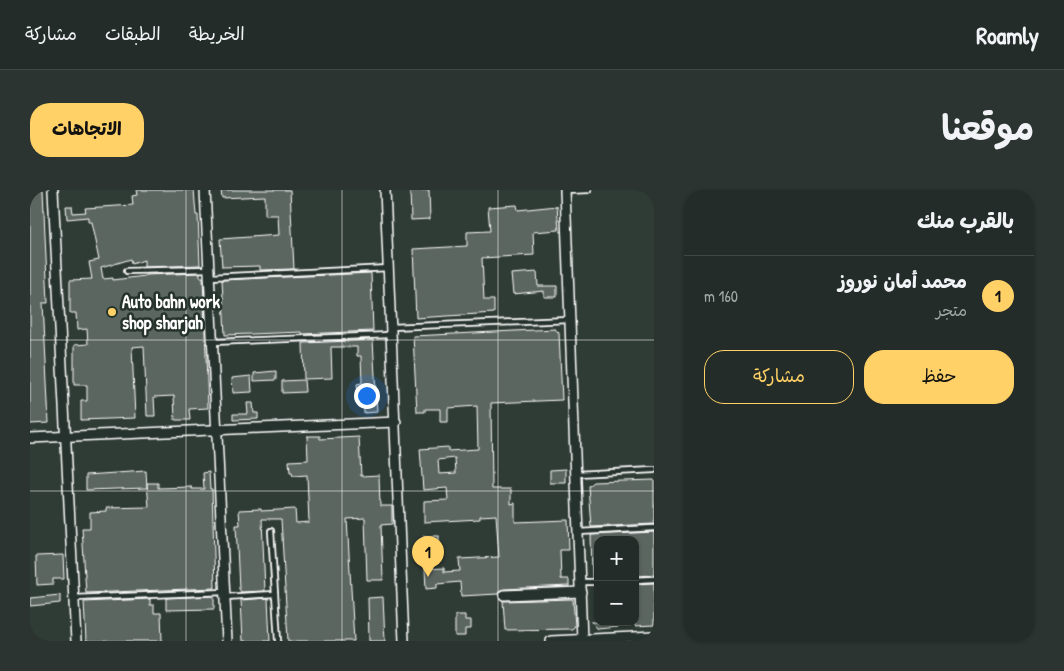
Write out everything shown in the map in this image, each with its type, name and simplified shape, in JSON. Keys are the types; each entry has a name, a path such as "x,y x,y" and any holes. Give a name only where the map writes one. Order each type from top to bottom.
{"street":[{"path":"53,190 76,641"},
{"path":"206,190 227,641"},
{"path":"385,190 404,641"},
{"path":"565,191 582,640"},
{"path":"30,438 396,422"},
{"path":"504,595 581,592"},
{"path":"551,641 654,636"}],"lane":[{"path":"565,191 589,190"},
{"path":"127,271 210,273 389,268"},
{"path":"213,342 570,320"},
{"path":"576,474 654,470"},
{"path":"578,532 654,528"},
{"path":"271,531 278,641"},
{"path":"639,580 654,579"},
{"path":"580,582 594,582"},
{"path":"74,598 275,594"}],"building":[{"path":"30,190 43,190 48,303 43,303 49,423 30,424"},
{"path":"136,190 194,190 196,215 198,215 200,265 144,267 144,260 132,264 131,259 101,268 103,279 113,278 113,280 145,275 200,273 200,277 203,277 208,408 189,409 190,420 175,420 174,396 154,397 155,416 147,416 144,346 132,347 135,418 81,420 81,401 87,401 87,385 74,385 74,345 88,344 87,329 77,330 76,313 70,313 70,280 92,279 89,262 99,260 91,222 88,222 88,217 67,219 66,206 72,206 73,213 86,212 85,208 133,205 132,196 137,195"},
{"path":"221,190 290,190 294,269 260,270 260,266 222,267 220,239 279,235 278,215 265,215 265,196 222,198"},
{"path":"410,190 429,190 430,219 411,220"},
{"path":"517,205 518,210 557,206 559,230 533,232 534,255 482,258 484,300 494,300 494,313 416,318 413,249 467,246 467,232 490,231 488,207"},
{"path":"537,272 538,286 557,286 557,297 544,297 544,291 513,294 511,274"},
{"path":"371,273 373,331 225,335 222,280"},
{"path":"555,329 559,333 562,400 491,403 492,489 511,489 511,504 515,503 515,522 568,520 569,550 560,550 561,579 569,579 569,586 504,589 500,590 498,594 461,596 460,582 437,584 437,588 426,589 425,569 444,568 444,572 460,571 459,559 499,557 496,515 480,516 480,519 424,522 424,501 448,500 447,488 423,490 420,449 448,447 448,451 478,449 477,406 448,408 448,422 440,422 440,409 425,409 425,412 417,412 413,336","holes":["455,458 456,473 439,474 438,460"]},
{"path":"373,340 377,412 364,413 363,395 358,395 357,384 362,383 361,356 357,356 357,347 331,347 332,378 304,379 303,343"},
{"path":"276,371 276,380 254,381 254,373"},
{"path":"251,376 252,392 233,393 232,378"},
{"path":"304,380 305,392 282,393 282,381"},
{"path":"247,403 253,403 254,413 258,413 258,419 233,420 233,414 248,414"},
{"path":"307,436 320,436 320,439 359,437 361,476 379,475 380,506 392,506 392,524 381,525 383,580 367,580 365,518 347,519 354,641 288,641 281,519 262,519 265,591 241,592 239,589 236,525 240,525 239,510 295,509 296,523 309,522 307,475 293,476 290,473 289,461 308,460"},
{"path":"566,469 566,483 550,483 550,470"},
{"path":"146,471 147,488 86,490 86,475"},
{"path":"209,472 210,489 212,489 215,588 86,593 82,528 90,528 90,512 106,511 106,508 149,507 147,483 158,483 158,488 192,487 192,489 204,489 203,473"},
{"path":"654,480 654,524 591,527 588,486 593,482"},
{"path":"654,532 654,575 639,576 639,536 594,536 594,578 592,578 591,535"},
{"path":"424,536 439,536 439,545 424,545"},
{"path":"63,555 64,579 53,579 53,584 37,585 36,556"},
{"path":"654,583 654,625 639,626 639,584"},
{"path":"60,595 60,603 30,606 30,598"},
{"path":"214,596 214,609 166,610 166,598"},
{"path":"383,597 385,641 369,641 368,598"},
{"path":"268,598 270,641 243,641 241,600"},
{"path":"150,599 150,605 154,605 154,613 161,613 162,641 86,641 84,602"},
{"path":"573,599 575,626 572,629 505,630 503,601"},
{"path":"455,615 465,615 465,620 471,620 471,629 465,629 465,636 455,636"},
{"path":"595,626 619,626 619,627 598,629"}],"place":[{"name":"Auto bahn work shop sharjah","path":"112,312"},
{"name":"محمد أمان نوروز","path":"428,577"}]}
